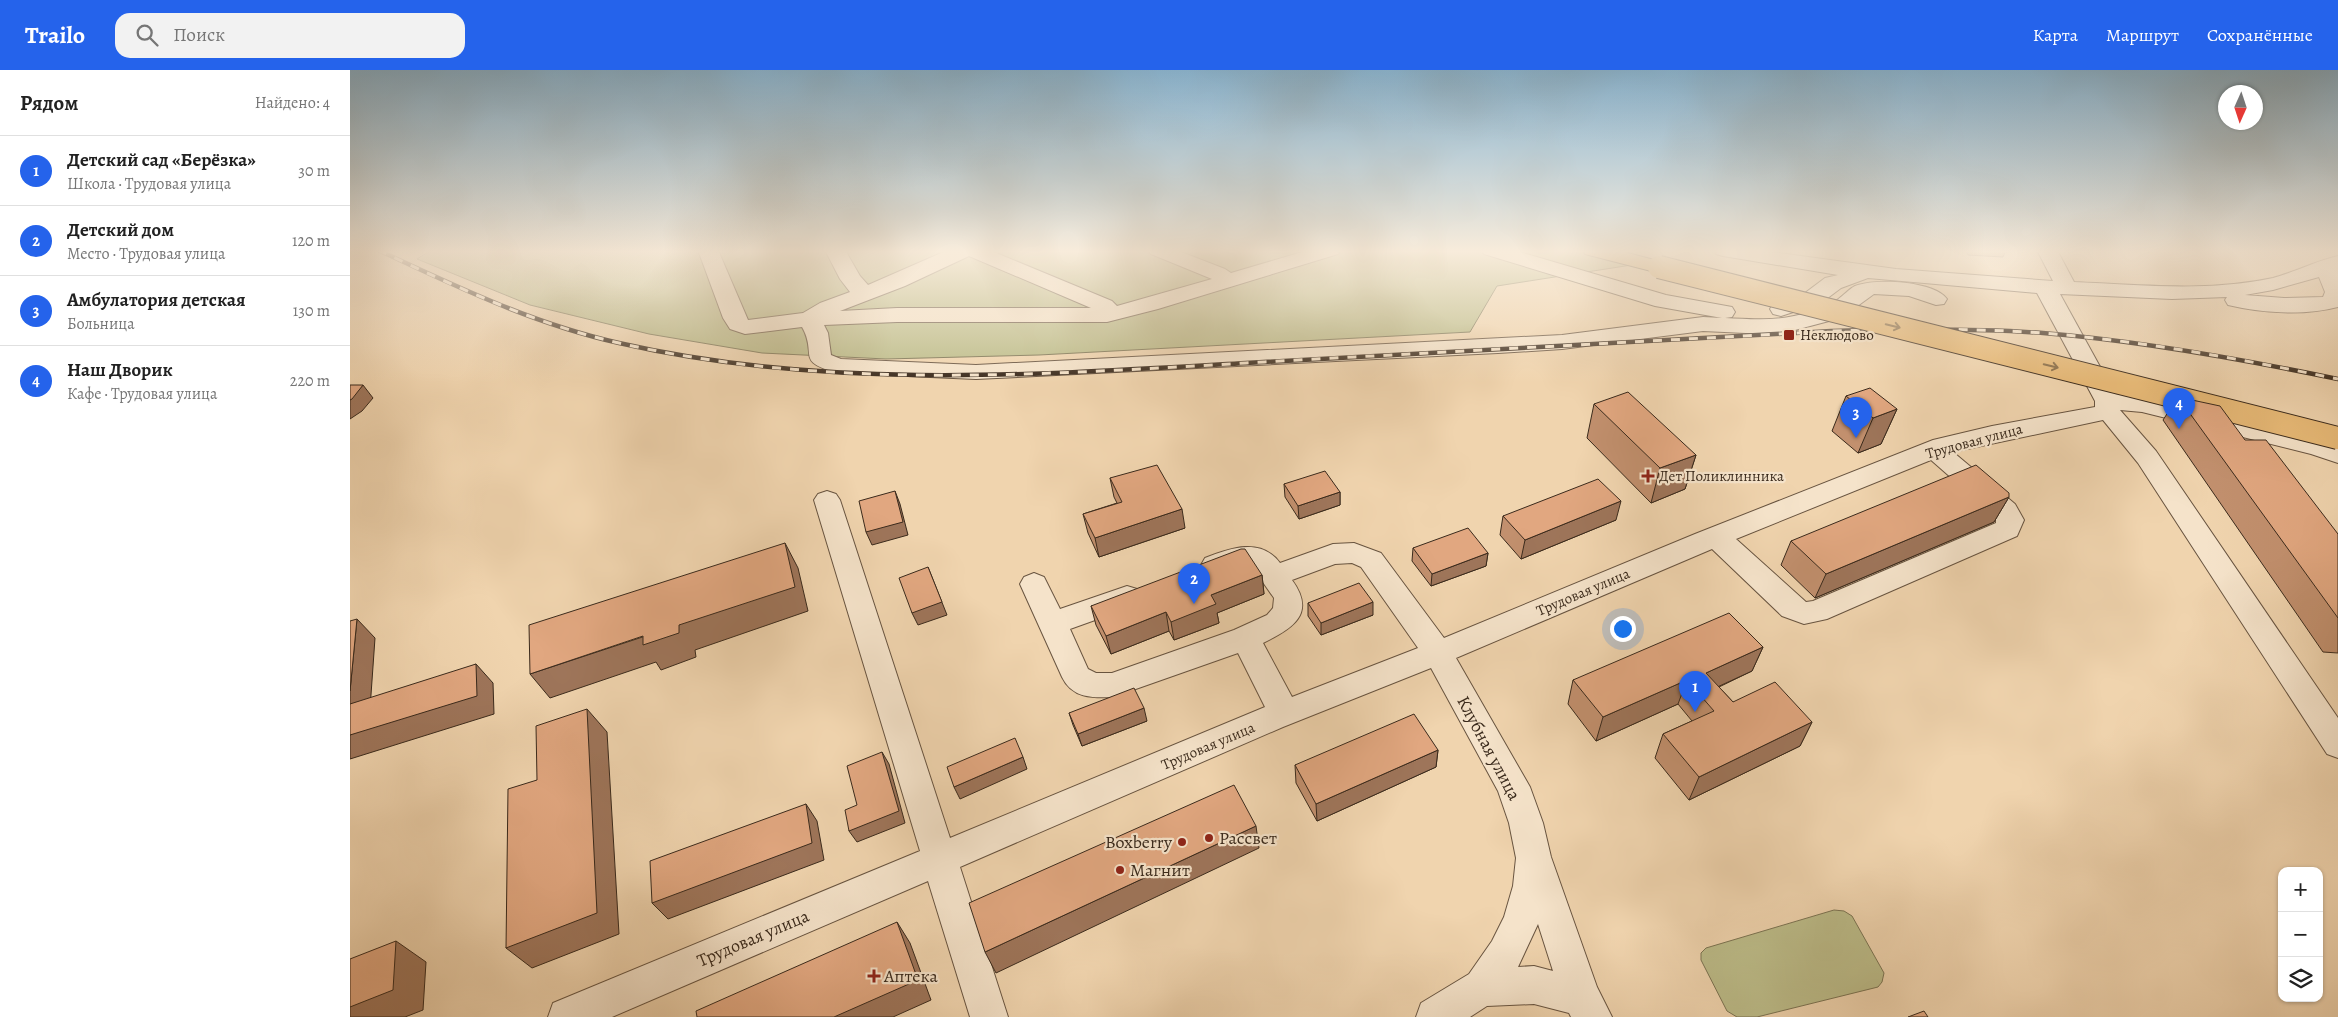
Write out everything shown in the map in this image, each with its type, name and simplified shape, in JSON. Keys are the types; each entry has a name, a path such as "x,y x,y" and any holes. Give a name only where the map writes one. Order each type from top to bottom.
{"main road":[{"path":"1767,294 2338,438"}],"street":[{"path":"725,294 734,318 738,324 745,327 809,319 897,315 1114,314 1172,294"},
{"path":"809,319 828,308 864,294"},
{"path":"1076,294 1104,306 1114,314"},
{"path":"1637,294 1694,308 1753,313 1782,309 1817,294"},
{"path":"809,319 817,333 820,358 826,362 840,366 961,372 1562,342 1702,324 1767,327 1795,323 1844,305 1858,294"},
{"path":"1929,294 1936,299"},
{"path":"2059,294 2108,406 2147,457 2338,744"},
{"path":"2194,294 2264,304 2306,306 2332,302 2335,294"},
{"path":"1671,328 1694,308"},
{"name":"Трудовая улица","path":"567,1017 1285,714 1438,653 1716,537 1934,450 1992,434 2086,417 2108,406 2142,404 2338,454"},
{"path":"1716,537 1792,608 1804,614 1816,611 2007,529 2011,520 2006,510 1934,450"},
{"path":"827,500 989,1017"},
{"name":"Клубная улица","path":"1274,576 1333,554 1354,553 1371,560 1438,653 1513,787 1526,822 1534,858 1531,886 1521,922 1505,954 1482,987 1435,1017"},
{"path":"1034,584 1077,677 1091,686 1113,685 1245,638 1277,623 1288,611 1288,596 1263,560 1248,556 1235,557 1190,574"},
{"path":"1052,624 1153,587"},
{"path":"1245,638 1285,714"},
{"path":"1534,858 1587,1007"},
{"path":"1482,987 1534,985 1587,1007"}],"green space":[{"path":"503,294 1492,294 1470,332 1039,355 886,359 762,353 649,334 530,305"},
{"path":"1834,910 1844,911 1852,916 1884,973 1882,982 1878,987 1757,1017 1737,1017 1727,1011 1701,960 1701,953 1706,948"}],"building":[{"path":"350,385 363,385 350,400"},
{"path":"1870,388 1897,409 1873,418 1846,396"},
{"path":"1628,392 1696,455 1660,468 1594,404"},
{"path":"2178,397 2220,406 2245,440 2266,440 2338,534 2338,618"},
{"path":"1157,465 1182,509 1095,538 1083,514 1122,502 1110,478"},
{"path":"1976,465 2009,493 2009,497 1826,574 1791,541"},
{"path":"1325,471 1340,492 1298,506 1284,484"},
{"path":"1598,479 1621,501 1525,540 1503,516"},
{"path":"895,491 903,522 866,532 859,501"},
{"path":"1468,528 1488,553 1432,574 1413,548"},
{"path":"785,543 795,587 679,625 679,633 643,645 643,636 530,674 529,625"},
{"path":"1245,549 1262,575 1211,595 1216,604 1171,622 1166,612 1106,636 1091,606"},
{"path":"928,567 942,602 912,613 899,578"},
{"path":"1359,583 1373,602 1321,623 1308,603"},
{"path":"1729,613 1763,647 1706,673 1733,702 1775,682 1812,722 1699,777 1663,734 1714,711 1687,680 1603,717 1573,680"},
{"path":"357,619 350,691 350,621"},
{"path":"476,664 477,696 350,735 350,704"},
{"path":"1134,688 1144,708 1078,734 1069,713"},
{"path":"587,709 597,913 506,948 508,789 537,780 536,726"},
{"path":"1414,714 1438,750 1316,804 1295,765"},
{"path":"1015,738 1023,757 954,787 947,767"},
{"path":"882,752 899,811 849,831 845,810 857,805 847,766"},
{"path":"1234,785 1256,826 985,952 969,903"},
{"path":"806,804 812,843 652,903 650,861"},
{"path":"897,922 918,980 834,1017 697,1017 696,1011"},
{"path":"396,941 393,990 350,1007 350,959"},
{"path":"1924,1011 1928,1017 1908,1017"}],"railway":[{"path":"476,294 557,326 619,343 697,358 774,368 853,373 931,375 1089,372 1831,331 1937,329 1990,330 2080,336 2228,358 2338,379"}],"place":[{"name":"Неклюдово","path":"1789,335"},
{"name":"Наш Дворик","path":"2179,429"},
{"name":"Амбулатория детская","path":"1856,438"},
{"name":"Дет Поликлинника","path":"1648,476"},
{"name":"Детский дом","path":"1194,604"},
{"name":"Детский сад «Берёзка»","path":"1695,712"},
{"name":"Рассвет","path":"1209,838"},
{"name":"Boxberry","path":"1182,842"},
{"name":"Магнит","path":"1120,870"},
{"name":"Аптека","path":"874,976"}]}
